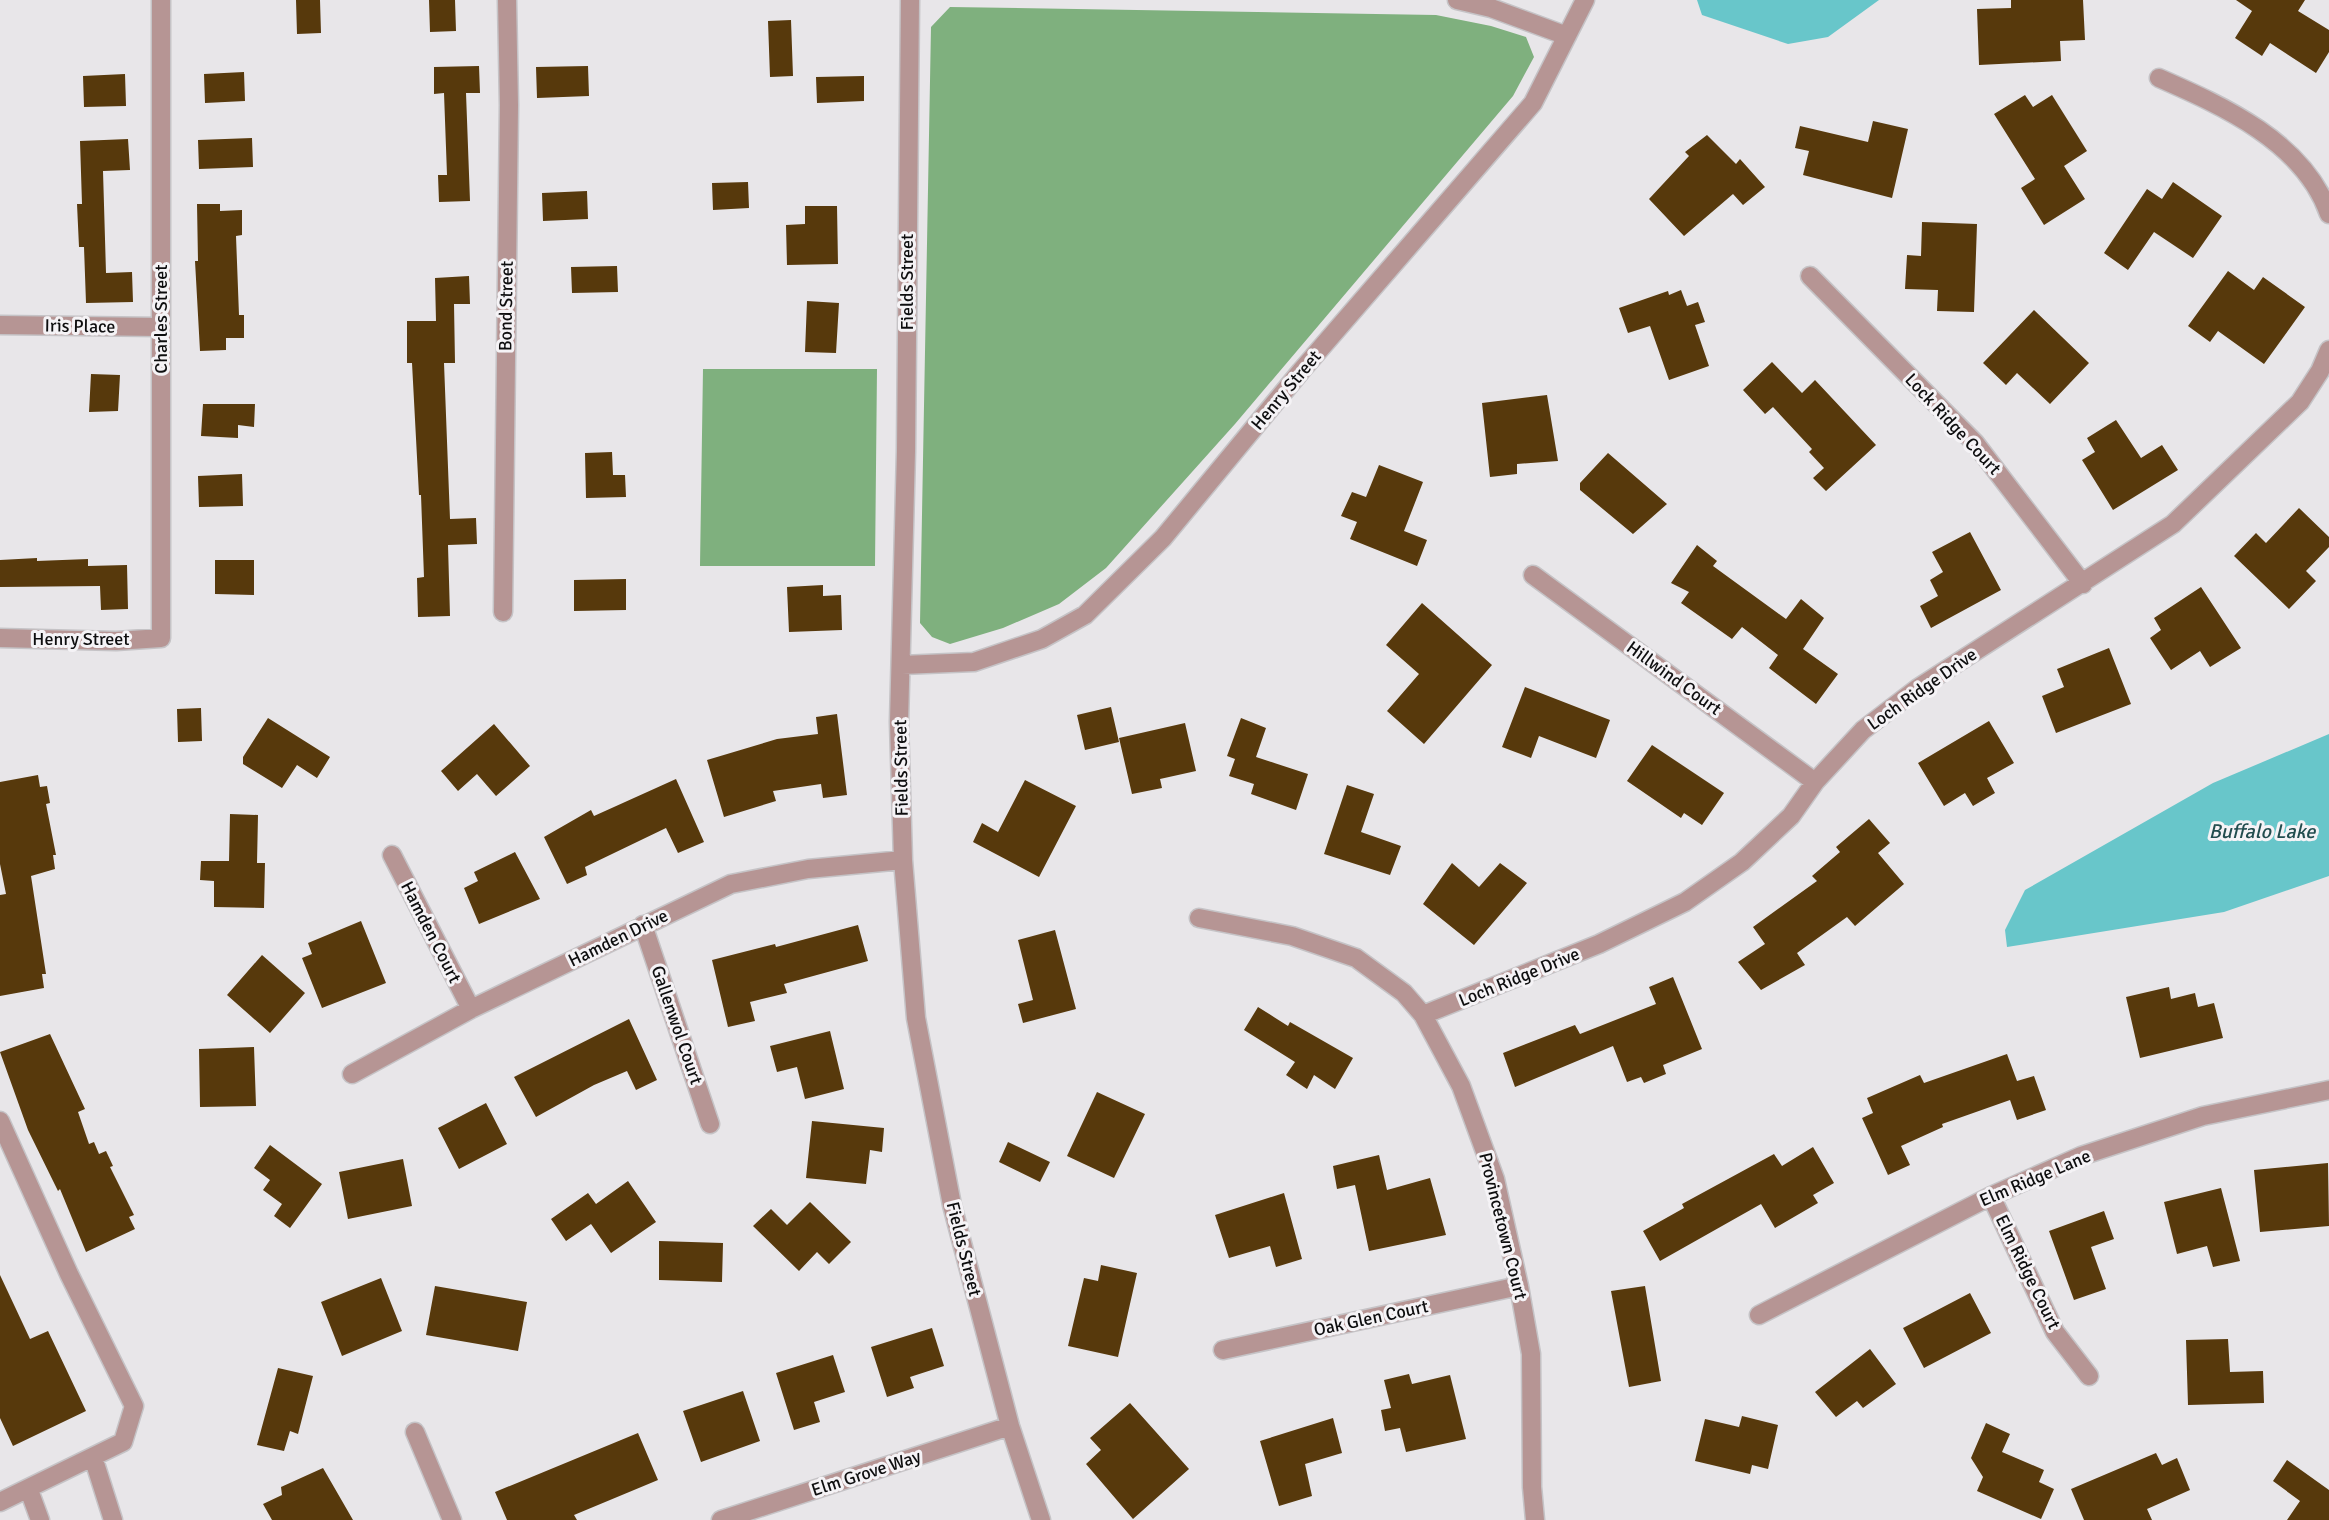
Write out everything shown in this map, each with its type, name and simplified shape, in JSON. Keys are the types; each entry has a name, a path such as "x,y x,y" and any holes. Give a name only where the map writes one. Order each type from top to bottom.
{"street":[{"name":"Charles Street","path":"161,0 161,638"},
{"name":"Bond Street","path":"503,612 509,105 507,0"},
{"name":"Fields Street","path":"909,0 902,666 899,722 903,860 916,1018 952,1205 1010,1426 1041,1520"},
{"path":"1457,0 1491,8 1567,36"},
{"name":"Henry Street","path":"902,666 974,662 1041,639 1084,615 1163,538 1301,371 1533,103 1586,0"},
{"path":"2159,78 2238,116 2280,146 2306,175 2329,214"},
{"name":"Lock Ridge Court","path":"1810,276 1975,443 2083,584"},
{"name":"Iris Place","path":"0,325 160,327"},
{"name":"Loch Ridge Drive","path":"1423,1015 1599,944 1685,902 1742,862 1791,816 1815,782 1863,729 1918,688 2173,524 2231,471 2300,402 2320,371 2329,350"},
{"name":"Hillwind Court","path":"1533,575 1815,782"},
{"name":"Henry Street","path":"0,638 116,641 161,638"},
{"name":"Hamden Court","path":"392,855 471,1009"},
{"name":"Hamden Drive","path":"352,1074 471,1009 731,884 808,869 903,860"},
{"name":"Provincetown Court","path":"1199,918 1292,936 1356,958 1404,993 1423,1015 1461,1086 1495,1179 1519,1286 1531,1354 1532,1487 1535,1520"},
{"name":"Gallenwol Court","path":"643,926 710,1124"},
{"name":"Elm Ridge Lane","path":"1759,1315 1991,1196 2080,1156 2203,1116 2329,1090"},
{"path":"0,1121 69,1274 134,1406 123,1442 29,1490 0,1502"},
{"name":"Elm Ridge Court","path":"1991,1196 2055,1332 2089,1376"},
{"name":"Oak Glen Court","path":"1223,1350 1519,1286"},
{"name":"Elm Grove Way","path":"721,1520 1010,1426"},
{"path":"415,1432 452,1520"},
{"path":"93,1457 113,1520"},
{"path":"29,1490 40,1520"}],"green space":[{"path":"950,7 1436,15 1491,26 1526,37 1534,57 1513,96 1235,424 1106,568 1059,604 1003,628 950,644 932,637 920,623 931,27"},
{"path":"703,369 877,369 875,566 700,566"}],"water":[{"path":"1697,0 1879,0 1828,37 1788,44 1702,15"},
{"name":"Buffalo Lake","path":"2329,734 2329,876 2224,912 2007,947 2005,930 2025,890 2213,783"}],"building":[{"path":"296,0 320,0 321,33 297,34"},
{"path":"429,0 455,0 456,31 430,32"},
{"path":"2011,0 2083,0 2085,40 2060,41 2061,61 1979,65 1977,9 2011,8"},
{"path":"2236,0 2305,0 2298,11 2329,30 2329,52 2316,73 2270,43 2262,56 2235,38 2252,11"},
{"path":"791,20 793,76 770,77 768,21"},
{"path":"479,66 480,93 466,93 470,201 439,202 438,175 447,175 444,93 434,94 434,67"},
{"path":"588,66 589,96 537,98 536,67"},
{"path":"244,72 245,101 205,103 204,74"},
{"path":"125,74 126,106 84,107 83,76"},
{"path":"864,76 864,101 817,103 816,77"},
{"path":"2025,95 2033,107 2052,95 2087,151 2064,166 2085,199 2044,225 2021,188 2035,179 1994,114"},
{"path":"1873,121 1908,129 1892,198 1803,175 1809,151 1795,148 1800,126 1868,142"},
{"path":"1707,135 1736,164 1740,159 1765,187 1743,205 1733,194 1684,236 1649,199 1689,156 1685,152"},
{"path":"252,138 253,167 199,169 198,140"},
{"path":"128,139 130,170 103,171 106,273 132,272 133,302 86,303 84,247 79,247 77,204 82,204 80,141"},
{"path":"748,182 749,208 713,210 712,183"},
{"path":"2173,182 2222,216 2193,258 2154,232 2128,270 2104,253 2147,189 2162,199"},
{"path":"587,191 588,219 543,221 542,193"},
{"path":"197,204 220,204 220,211 242,210 242,235 236,236 239,315 244,315 244,338 226,338 226,350 200,351 195,261 198,261"},
{"path":"805,206 837,206 838,264 787,265 786,225 805,224"},
{"path":"1922,222 1977,224 1974,312 1937,311 1938,290 1905,289 1907,255 1921,256"},
{"path":"617,266 618,292 572,293 571,267"},
{"path":"2228,271 2254,290 2263,277 2305,307 2264,364 2218,331 2210,342 2188,326"},
{"path":"469,276 470,304 454,304 455,363 444,363 450,519 476,518 477,544 448,545 450,616 418,617 417,578 424,577 421,495 419,495 412,363 407,363 407,321 436,321 435,278"},
{"path":"1681,290 1687,306 1698,302 1705,322 1695,325 1709,366 1669,380 1650,326 1628,333 1619,308 1668,291 1669,295"},
{"path":"807,301 839,303 836,353 805,352"},
{"path":"2034,310 2089,363 2050,404 2017,373 2006,385 1983,363"},
{"path":"1772,362 1802,393 1815,380 1876,445 1826,491 1813,478 1824,468 1809,452 1812,449 1773,407 1765,414 1743,390"},
{"path":"91,374 120,375 118,411 89,412"},
{"path":"1547,395 1558,461 1517,464 1517,474 1490,477 1482,403"},
{"path":"203,404 255,404 254,427 238,425 238,438 201,436"},
{"path":"2116,420 2141,458 2162,445 2178,470 2113,510 2082,460 2095,452 2087,438"},
{"path":"612,452 613,475 625,475 626,497 586,498 585,453"},
{"path":"1608,453 1667,504 1633,534 1580,490 1580,483"},
{"path":"1379,465 1423,482 1404,531 1427,540 1417,566 1350,539 1357,522 1341,516 1352,492 1366,497"},
{"path":"242,474 243,506 199,507 198,476"},
{"path":"2299,508 2329,537 2329,547 2306,571 2316,581 2289,609 2234,556 2256,533 2266,543"},
{"path":"1970,532 2001,590 1931,628 1920,606 1938,596 1930,580 1943,572 1932,552"},
{"path":"1697,545 1717,561 1713,566 1786,619 1801,599 1824,618 1803,649 1838,674 1816,704 1769,668 1778,655 1742,627 1732,639 1681,603 1689,592 1671,583"},
{"path":"37,558 37,561 88,559 88,566 127,565 128,609 101,610 100,586 0,587 0,560"},
{"path":"215,560 254,560 254,595 215,594"},
{"path":"626,579 626,610 574,611 574,580"},
{"path":"823,585 823,596 841,595 842,630 789,632 787,587"},
{"path":"2201,587 2241,648 2210,667 2200,651 2171,670 2150,638 2161,630 2154,618"},
{"path":"1422,603 1492,665 1424,744 1387,711 1419,674 1386,645"},
{"path":"2109,648 2131,704 2056,733 2042,696 2064,687 2057,669"},
{"path":"1525,687 1610,720 1596,758 1539,736 1531,758 1502,747"},
{"path":"1111,707 1119,742 1085,750 1077,715"},
{"path":"201,708 202,741 178,742 177,709"},
{"path":"837,714 847,795 823,798 821,784 773,791 776,801 724,817 707,760 777,739 818,734 816,717"},
{"path":"268,718 330,757 317,778 297,765 282,788 243,764 243,757"},
{"path":"1241,718 1266,728 1256,757 1308,774 1296,810 1251,794 1254,784 1229,776 1235,759 1227,756"},
{"path":"1989,721 2014,763 1987,778 1995,793 1973,806 1965,793 1944,806 1918,763"},
{"path":"1185,723 1196,771 1160,779 1162,788 1132,794 1119,738"},
{"path":"494,724 530,766 496,796 477,774 458,791 441,771"},
{"path":"1652,745 1724,793 1702,825 1684,813 1681,818 1627,781"},
{"path":"38,775 40,787 47,786 50,803 46,804 56,855 53,855 55,869 31,876 46,974 42,974 44,988 0,996 0,895 6,894 0,864 0,782"},
{"path":"676,779 704,842 678,853 666,828 585,867 587,875 567,884 544,837 591,810 594,816"},
{"path":"1025,780 1076,806 1039,877 973,842 982,823 998,832"},
{"path":"1347,785 1374,794 1361,832 1401,846 1390,875 1324,854"},
{"path":"230,814 258,815 257,863 265,863 264,908 214,907 214,881 200,880 201,861 229,861"},
{"path":"1869,819 1890,843 1878,853 1904,884 1855,926 1847,917 1797,953 1805,965 1761,990 1738,962 1765,944 1753,927 1817,881 1812,876 1840,852 1836,847"},
{"path":"515,852 540,899 479,924 464,888 478,881 474,872"},
{"path":"1452,863 1479,887 1500,863 1527,883 1474,945 1423,904"},
{"path":"361,921 386,983 322,1008 302,958 312,954 308,943"},
{"path":"858,925 868,961 784,984 787,993 750,1002 755,1021 728,1027 712,960 775,944 776,947"},
{"path":"1055,930 1076,1009 1023,1023 1018,1004 1033,1000 1018,940"},
{"path":"262,955 305,993 270,1033 227,995"},
{"path":"1673,977 1702,1049 1663,1065 1666,1074 1644,1083 1641,1077 1627,1082 1613,1046 1515,1087 1503,1053 1575,1025 1580,1034 1656,1004 1649,987"},
{"path":"2169,987 2171,999 2195,993 2198,1007 2214,1003 2223,1038 2140,1058 2126,997"},
{"path":"1258,1007 1288,1026 1290,1022 1353,1058 1335,1089 1314,1075 1307,1089 1286,1075 1295,1062 1244,1030"},
{"path":"629,1019 657,1080 636,1090 627,1071 594,1085 536,1117 514,1077"},
{"path":"830,1031 844,1089 805,1099 797,1067 777,1072 770,1046"},
{"path":"50,1034 85,1109 78,1112 89,1144 94,1142 99,1154 106,1151 113,1166 110,1167 134,1215 129,1217 135,1229 86,1252 60,1189 58,1191 28,1130 0,1052"},
{"path":"254,1047 256,1106 200,1107 199,1049"},
{"path":"2007,1054 2017,1081 2034,1076 2046,1110 2017,1120 2010,1100 1942,1124 1943,1127 1901,1146 1910,1165 1888,1175 1862,1118 1873,1113 1867,1098 1920,1075 1924,1083"},
{"path":"1097,1092 1145,1114 1114,1178 1067,1156"},
{"path":"486,1103 507,1144 459,1169 438,1128"},
{"path":"812,1121 884,1128 882,1152 870,1150 866,1184 806,1178"},
{"path":"1008,1142 1050,1162 1040,1182 999,1162"},
{"path":"270,1145 322,1184 290,1228 274,1216 282,1204 263,1190 270,1180 254,1168"},
{"path":"1813,1147 1834,1183 1813,1195 1818,1203 1775,1228 1761,1204 1660,1261 1643,1231 1684,1208 1682,1204 1774,1154 1782,1166"},
{"path":"1379,1155 1387,1190 1430,1178 1446,1235 1369,1251 1355,1185 1337,1189 1333,1166"},
{"path":"403,1159 412,1206 348,1219 339,1172"},
{"path":"2328,1163 2329,1226 2260,1232 2254,1170"},
{"path":"628,1181 656,1222 611,1253 591,1224 566,1241 551,1219 588,1193 596,1204"},
{"path":"2221,1188 2240,1261 2213,1267 2207,1246 2177,1254 2164,1202"},
{"path":"1284,1193 1302,1259 1276,1267 1270,1246 1229,1258 1215,1215"},
{"path":"810,1202 851,1242 829,1264 817,1252 799,1271 753,1226 771,1209 787,1225"},
{"path":"2104,1211 2114,1239 2091,1247 2106,1289 2074,1300 2049,1231"},
{"path":"659,1241 723,1243 722,1282 659,1280"},
{"path":"1101,1265 1137,1273 1118,1357 1068,1346 1084,1278 1098,1281"},
{"path":"0,1275 30,1339 48,1331 86,1411 13,1446 0,1418"},
{"path":"381,1278 402,1331 342,1356 321,1302"},
{"path":"435,1286 527,1302 518,1351 426,1335"},
{"path":"1645,1286 1661,1381 1629,1387 1611,1291"},
{"path":"1970,1293 1991,1333 1924,1368 1903,1328"},
{"path":"932,1328 944,1366 910,1377 914,1388 887,1397 871,1347"},
{"path":"2228,1339 2230,1372 2263,1371 2264,1403 2188,1405 2186,1340"},
{"path":"1870,1349 1896,1384 1863,1408 1857,1401 1836,1417 1815,1392"},
{"path":"833,1355 845,1392 814,1402 820,1422 794,1430 776,1373"},
{"path":"278,1368 313,1376 298,1434 290,1431 284,1451 257,1445"},
{"path":"1409,1374 1412,1384 1450,1375 1466,1439 1406,1452 1400,1428 1385,1431 1381,1410 1391,1408 1384,1380"},
{"path":"743,1391 760,1441 701,1462 683,1411"},
{"path":"1130,1403 1189,1469 1133,1519 1086,1464 1101,1450 1090,1438"},
{"path":"1742,1416 1778,1425 1768,1469 1752,1465 1750,1474 1695,1461 1705,1419 1739,1427"},
{"path":"1333,1418 1342,1453 1305,1464 1312,1496 1279,1506 1260,1441"},
{"path":"1986,1423 2010,1434 2002,1452 2044,1470 2039,1482 2054,1489 2041,1519 1977,1491 1983,1477 1971,1458"},
{"path":"638,1433 658,1480 574,1515 577,1520 507,1520 495,1492"},
{"path":"2156,1453 2162,1465 2177,1458 2190,1490 2147,1509 2152,1520 2084,1520 2071,1489"},
{"path":"2287,1460 2329,1490 2329,1520 2287,1520 2300,1501 2273,1481"},
{"path":"323,1468 353,1520 272,1520 263,1504 282,1495 281,1487"}]}
